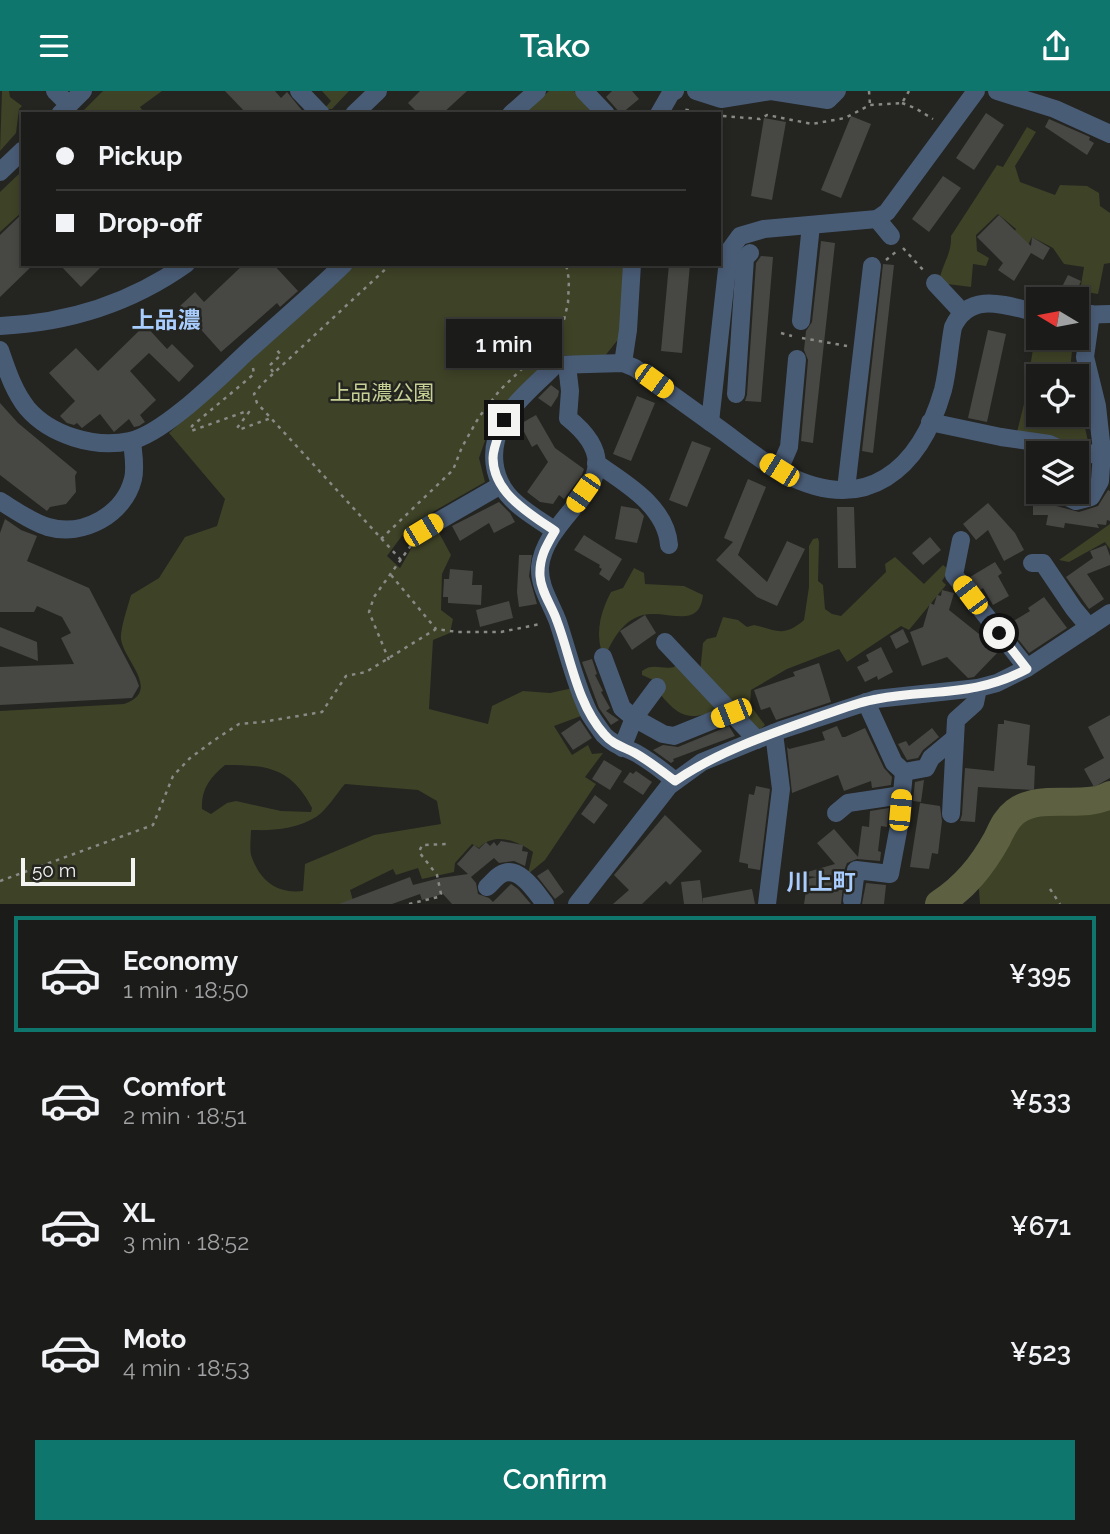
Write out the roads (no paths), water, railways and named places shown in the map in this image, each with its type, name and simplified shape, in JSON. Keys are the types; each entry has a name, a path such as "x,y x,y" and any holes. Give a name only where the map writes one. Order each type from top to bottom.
{"street":[{"path":"55,91 64,109 83,91"},
{"path":"299,91 319,112"},
{"path":"356,112 378,91"},
{"path":"512,112 537,91"},
{"path":"584,91 604,112"},
{"path":"660,112 671,93 675,91"},
{"path":"696,91 721,99 771,91 828,100 837,91"},
{"path":"710,422 729,251 740,236 764,229 877,219 887,212 976,91"},
{"path":"997,91 1055,109 1110,134"},
{"path":"1,169 21,152"},
{"path":"877,219 891,236"},
{"path":"801,329 811,225"},
{"path":"736,394 745,258 750,253"},
{"path":"0,326 58,320 99,309 131,296 183,266"},
{"path":"0,350 19,395 28,409 42,422 76,438 96,443 132,441 163,425 342,266"},
{"path":"622,363 628,330 632,266"},
{"path":"846,489 872,266"},
{"path":"935,282 963,313"},
{"path":"555,531 515,502 501,485 492,457 504,420 555,365 622,363 635,367 779,470 814,485 846,489 876,485 894,474 912,455 943,390 953,327 968,307 989,302 1026,310"},
{"path":"1089,315 1110,314"},
{"path":"720,325 741,327"},
{"path":"1086,350 1097,406 1102,458 1100,481 1089,498"},
{"path":"779,470 789,446 797,359"},
{"path":"567,365 570,391 568,418 589,438 597,470 594,481 543,551 540,577 543,590 590,715 604,735 616,746 648,761 675,781"},
{"path":"930,422 1028,441"},
{"path":"0,502 48,527 71,530 87,527 106,517 121,502 132,481 135,461 132,441"},
{"path":"1089,458 1102,458"},
{"path":"596,463 639,493 668,533 670,545"},
{"path":"423,530 501,485"},
{"path":"961,540 954,575 1027,669"},
{"path":"1032,562 1042,563 1089,627"},
{"path":"577,904 636,826 675,781 702,762 766,736 876,699 978,688 997,683 1027,669 1110,613"},
{"path":"665,642 731,713 766,736 780,789 767,904"},
{"path":"603,657 622,708 663,734 674,736 731,713"},
{"path":"622,748 634,718 657,687"},
{"path":"951,814 956,720 975,703 978,688"},
{"path":"866,702 894,763 904,772"},
{"path":"904,772 926,768 931,758 955,737"},
{"path":"852,900 856,870 890,874 899,826 904,772"},
{"path":"836,813 848,803 902,795"},
{"path":"487,887 500,874 508,872 526,879 545,904"}],"waterway":[{"path":"939,904 979,867 1006,821 1015,812 1037,803 1087,801 1110,795"}],"district":[{"name":"上品濃","path":"166,320"},
{"name":"川上町","path":"821,882"}],"park label":[{"name":"上品濃公園","path":"382,393"}]}
